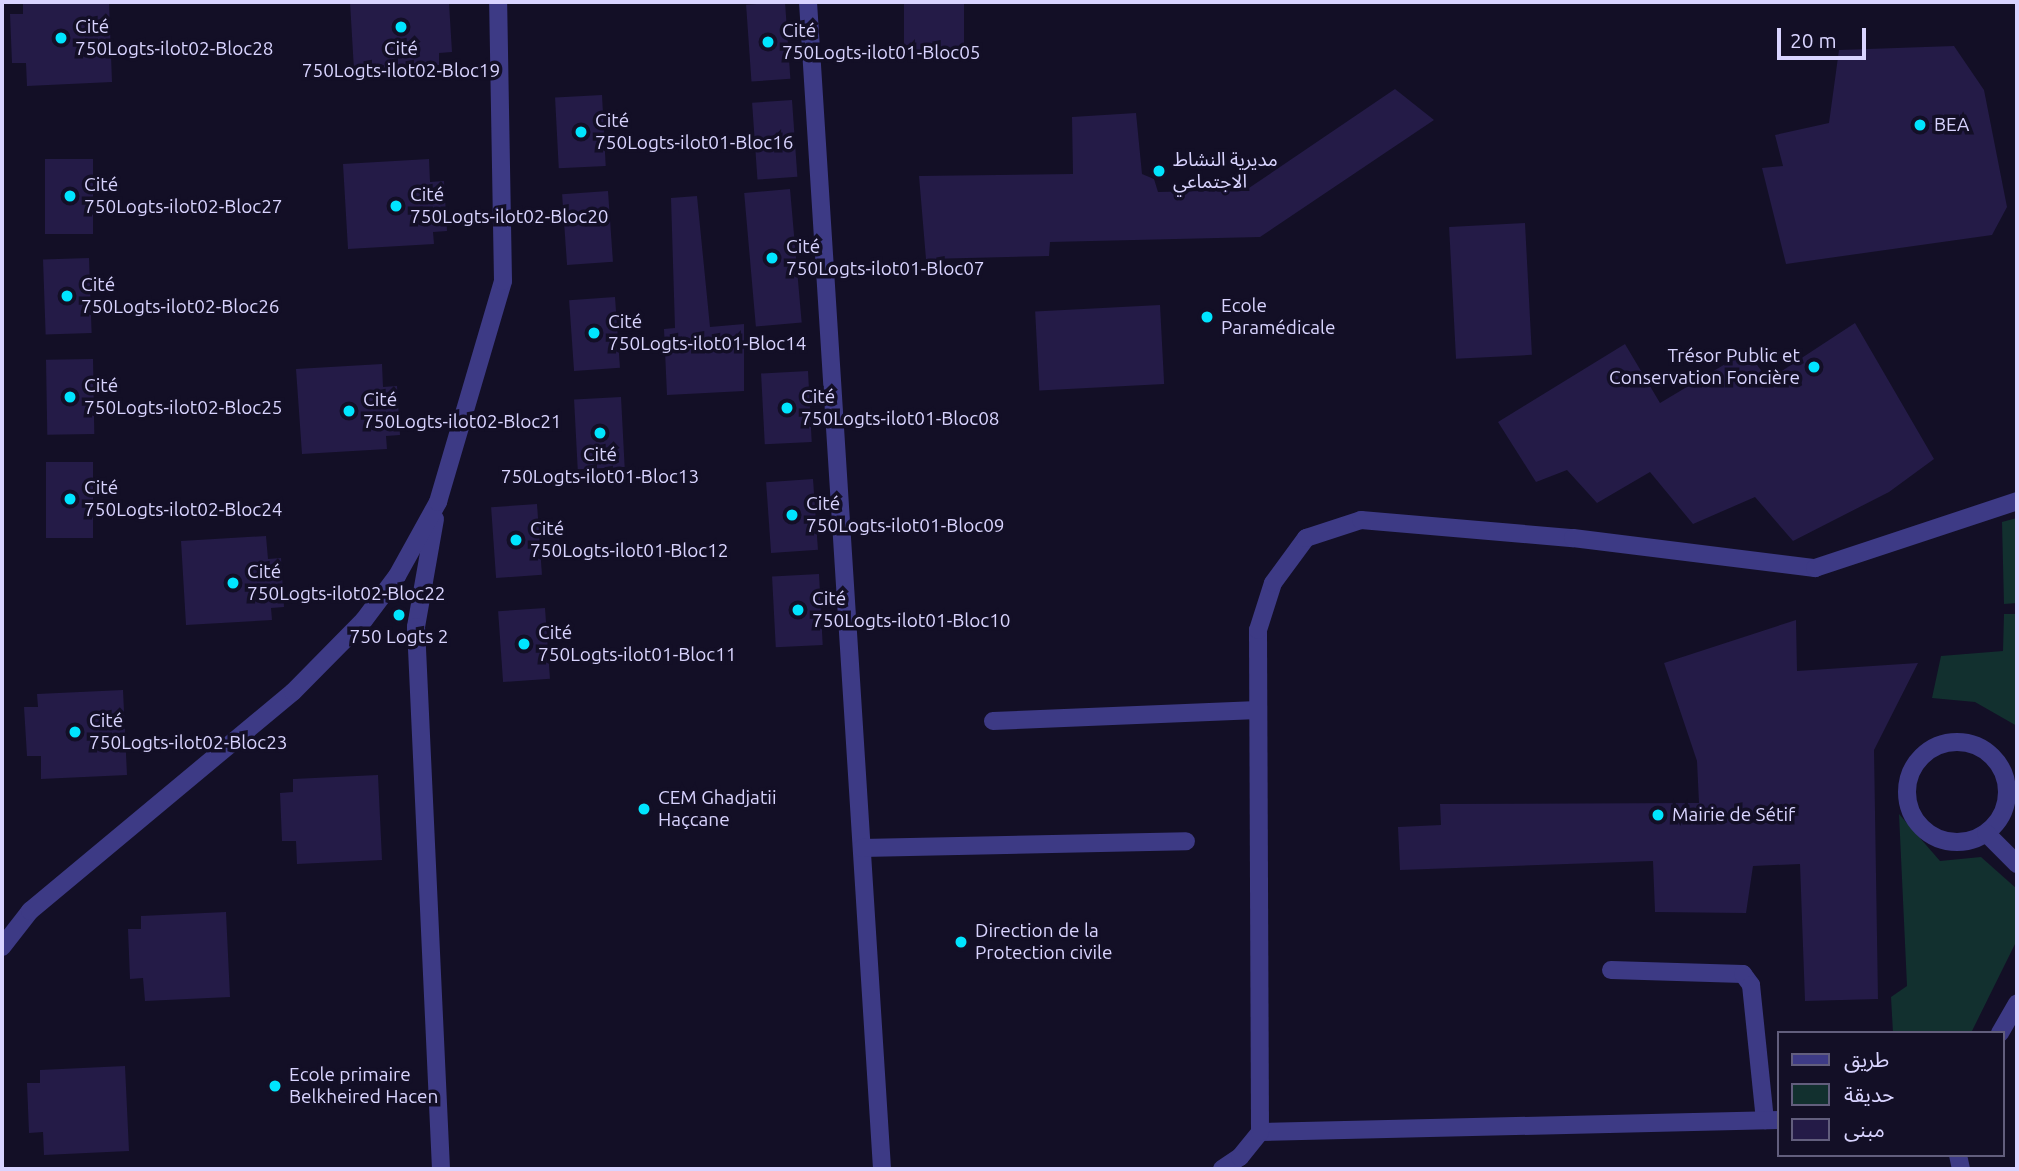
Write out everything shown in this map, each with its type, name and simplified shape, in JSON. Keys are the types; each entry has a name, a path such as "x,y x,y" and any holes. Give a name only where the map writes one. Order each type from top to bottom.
{"street":[{"path":"441,1169 416,627 438,502 503,281 498,2"},
{"path":"808,2 882,1169"},
{"path":"1260,1132 1258,630 1273,583 1306,538 1361,520 1573,538 1815,568 2017,501"},
{"path":"2,947 39,902 293,692 364,620 397,576 438,502"},
{"path":"993,720 1258,710"},
{"path":"1940,744 1973,744 2000,765 2012,797 1997,823 1986,833 1954,842 1923,828 1907,799 1914,766 1940,744"},
{"path":"1986,833 2017,864"},
{"path":"862,848 1186,841"},
{"path":"1222,1169 1260,1132 1772,1120 1751,985 1743,974 1611,970"},
{"path":"2001,1031 2017,1003"}],"green space":[{"path":"2017,518 2017,603 2004,604 2002,522"},
{"path":"2004,614 2017,614 2017,726 1975,702 1932,698 1941,656 2003,651"},
{"path":"1899,814 1940,861 1981,857 2017,889 2017,940 1972,1031 1893,1031 1891,997 1907,986"}],"building":[{"name":"Cité 750Logts-ilot02-Bloc28","path":"23,2 109,2 112,82 27,86 26,63 12,63 10,14 23,14"},
{"name":"Cité 750Logts-ilot02-Bloc19","path":"350,2 449,3 452,52 439,53 439,65 354,70"},
{"name":"Cité 750Logts-ilot01-Bloc05","path":"785,2 790,79 751,82 746,5"},
{"path":"904,2 964,2 964,50 904,50"},
{"path":"1954,46 1984,90 2007,207 1992,235 1786,264 1762,168 1783,166 1775,135 1829,123 1839,50"},
{"path":"1395,89 1434,120 1260,237 1050,242 1049,256 926,259 919,176 1073,174 1072,117 1136,113 1142,174 1154,179 1158,192 1246,190"},
{"name":"Cité 750Logts-ilot01-Bloc16","path":"602,95 606,166 559,168 555,97"},
{"path":"792,100 797,177 757,180 752,103"},
{"name":"Cité 750Logts-ilot02-Bloc27","path":"45,159 93,159 93,234 45,234"},
{"name":"Cité 750Logts-ilot02-Bloc20","path":"429,159 430,182 444,181 447,231 433,232 434,244 348,249 343,164"},
{"name":"Cité 750Logts-ilot01-Bloc07","path":"790,189 802,322 756,326 744,193"},
{"path":"608,191 613,262 567,265 562,194"},
{"path":"697,196 710,327 744,324 744,391 667,395 664,329 675,328 671,198"},
{"path":"1525,223 1532,355 1456,359 1449,227"},
{"name":"Cité 750Logts-ilot02-Bloc26","path":"89,258 92,333 46,335 43,260"},
{"name":"Cité 750Logts-ilot01-Bloc14","path":"615,297 620,368 574,371 569,300"},
{"path":"1160,305 1164,384 1039,390 1035,312"},
{"path":"1855,323 1934,459 1889,492 1793,541 1755,497 1693,524 1650,472 1597,503 1567,470 1536,482 1498,422 1625,344 1660,403 1747,351 1768,380"},
{"name":"Cité 750Logts-ilot02-Bloc25","path":"93,359 94,434 47,435 46,360"},
{"name":"Cité 750Logts-ilot02-Bloc21","path":"382,364 383,387 397,386 400,435 386,436 387,449 302,454 296,369"},
{"name":"Cité 750Logts-ilot01-Bloc08","path":"808,371 812,442 765,444 761,373"},
{"name":"Cité 750Logts-ilot01-Bloc13","path":"621,397 625,467 578,469 574,399"},
{"name":"Cité 750Logts-ilot02-Bloc24","path":"46,462 93,462 93,538 46,538"},
{"name":"Cité 750Logts-ilot01-Bloc09","path":"813,479 818,550 771,553 766,482"},
{"name":"Cité 750Logts-ilot01-Bloc12","path":"537,504 542,575 496,578 491,507"},
{"name":"Cité 750Logts-ilot02-Bloc22","path":"266,536 268,559 281,558 284,607 271,608 272,620 186,625 181,541"},
{"name":"Cité 750Logts-ilot01-Bloc10","path":"819,574 823,645 776,647 772,576"},
{"name":"Cité 750Logts-ilot01-Bloc11","path":"545,608 550,679 503,682 498,611"},
{"name":"Mairie de Sétif","path":"1796,620 1797,671 1918,663 1874,750 1878,999 1805,1001 1800,864 1753,866 1746,913 1655,912 1653,861 1400,870 1398,827 1441,825 1440,804 1699,803 1697,761 1664,663"},
{"name":"Cité 750Logts-ilot02-Bloc23","path":"123,690 127,775 41,779 41,756 27,756 24,707 38,707 37,694"},
{"path":"378,775 382,860 297,864 296,841 282,841 280,793 293,792 293,779"},
{"path":"226,912 230,997 145,1001 143,978 130,979 128,929 141,929 141,916"},
{"path":"125,1066 129,1151 44,1155 43,1132 29,1133 27,1083 40,1083 40,1070"}],"place":[{"name":"Cité 750Logts-ilot02-Bloc19","path":"401,27"},
{"name":"Cité 750Logts-ilot02-Bloc28","path":"61,38"},
{"name":"Cité 750Logts-ilot01-Bloc05","path":"768,42"},
{"name":"BEA","path":"1920,125"},
{"name":"Cité 750Logts-ilot01-Bloc16","path":"581,132"},
{"name":"مديرية النشاط الاجتماعي","path":"1159,171"},
{"name":"Cité 750Logts-ilot02-Bloc27","path":"70,196"},
{"name":"Cité 750Logts-ilot02-Bloc20","path":"396,206"},
{"name":"Cité 750Logts-ilot01-Bloc07","path":"772,258"},
{"name":"Cité 750Logts-ilot02-Bloc26","path":"67,296"},
{"name":"Ecole Paramédicale","path":"1207,317"},
{"name":"Cité 750Logts-ilot01-Bloc14","path":"594,333"},
{"name":"Trésor Public et Conservation Foncière","path":"1814,367"},
{"name":"Cité 750Logts-ilot02-Bloc25","path":"70,397"},
{"name":"Cité 750Logts-ilot01-Bloc08","path":"787,408"},
{"name":"Cité 750Logts-ilot02-Bloc21","path":"349,411"},
{"name":"Cité 750Logts-ilot01-Bloc13","path":"600,433"},
{"name":"Cité 750Logts-ilot02-Bloc24","path":"70,499"},
{"name":"Cité 750Logts-ilot01-Bloc09","path":"792,515"},
{"name":"Cité 750Logts-ilot01-Bloc12","path":"516,540"},
{"name":"Cité 750Logts-ilot02-Bloc22","path":"233,583"},
{"name":"Cité 750Logts-ilot01-Bloc10","path":"798,610"},
{"name":"750 Logts 2","path":"399,615"},
{"name":"Cité 750Logts-ilot01-Bloc11","path":"524,644"},
{"name":"Cité 750Logts-ilot02-Bloc23","path":"75,732"},
{"name":"CEM Ghadjatii Haçcane","path":"644,809"},
{"name":"Mairie de Sétif","path":"1658,815"},
{"name":"Direction de la Protection civile","path":"961,942"},
{"name":"Ecole primaire Belkheired Hacen","path":"275,1086"}]}
